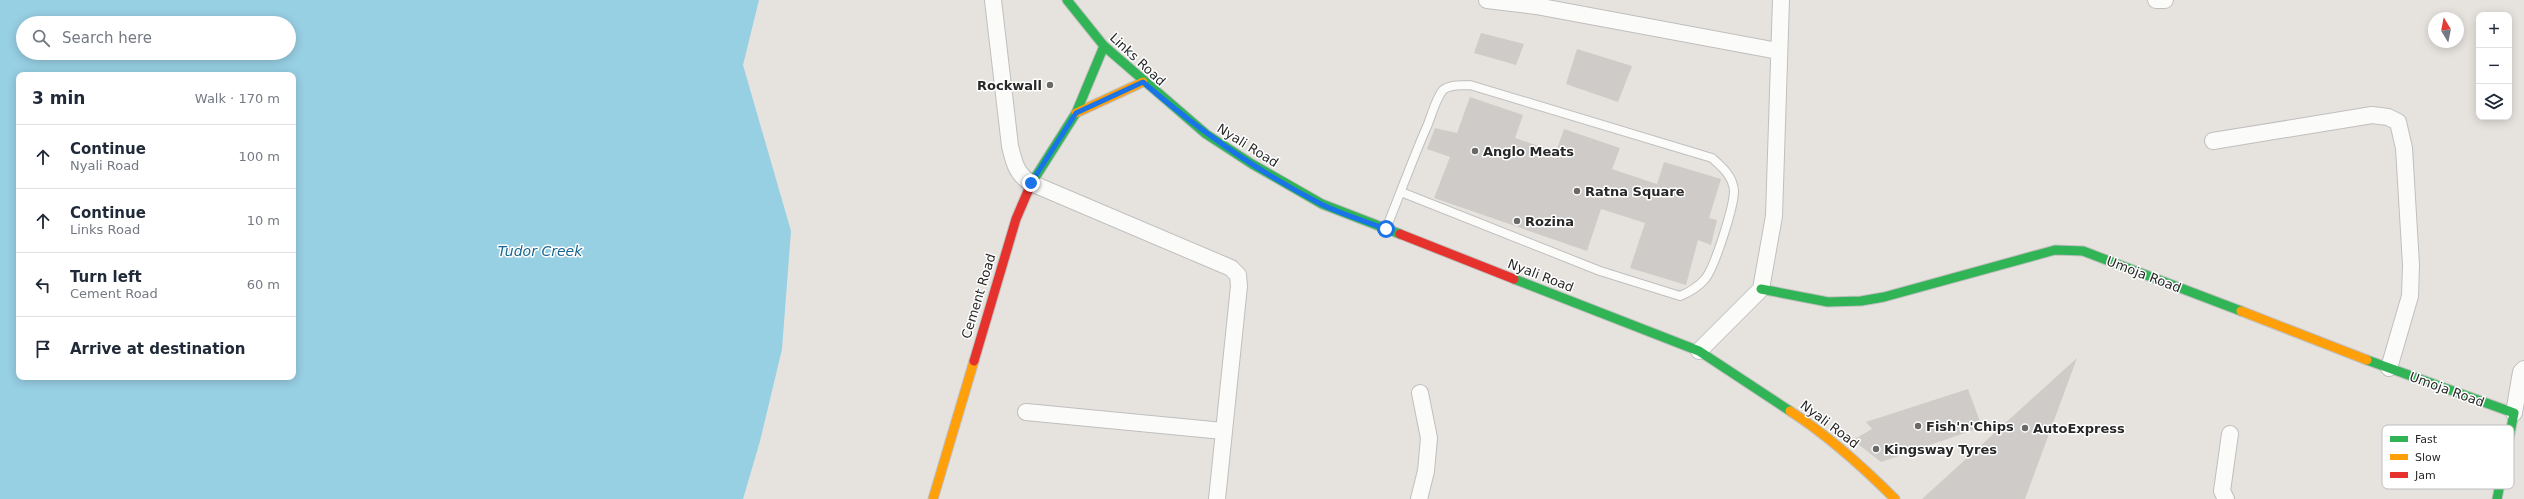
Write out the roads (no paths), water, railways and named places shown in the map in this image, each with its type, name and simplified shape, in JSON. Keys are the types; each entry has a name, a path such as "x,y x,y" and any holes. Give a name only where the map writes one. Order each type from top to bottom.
{"main road":[{"name":"Links Road","path":"1067,0 1104,46 1162,99"},
{"name":"Cement Road","path":"933,499 1016,219 1031,183 1076,113 1104,46"},
{"path":"1076,113 1143,82"},
{"name":"Nyali Road","path":"1162,99 1206,134 1252,164 1322,204 1699,351 1813,426 1861,465 1895,499"},
{"name":"Umoja Road","path":"1761,289 1828,302 1861,301 1884,297 2048,251 2084,251 2390,368 2514,413"},
{"path":"2512,425 2514,413"},
{"path":"2497,499 2499,489"}],"street":[{"path":"993,0 1010,146 1015,166 1024,179 1235,271 1239,286 1217,499"},
{"path":"1487,0 1526,2 1778,52"},
{"path":"1699,351 1761,289 1774,216 1778,52 1781,0"},
{"path":"2156,0 2165,0"},
{"path":"2213,140 2372,115 2388,117 2398,122 2404,148 2411,265 2410,296 2390,368"},
{"path":"2514,413 2521,372 2524,369"},
{"path":"1419,499 1426,471 1429,438 1420,393"},
{"path":"1026,412 1223,432"},
{"path":"2226,499 2222,491 2230,434"}],"lane":[{"path":"1386,229 1400,192 1444,90 1453,86 1470,85 1712,158 1727,171 1734,191 1724,237 1706,278 1692,291 1680,296 1600,271 1400,192"}],"water":[{"name":"Tudor Creek","path":"0,0 759,0 743,65 791,231 782,349 760,441 743,499 0,499"}],"place":[{"name":"Rockwall","path":"1050,85"},
{"name":"Anglo Meats","path":"1475,151"},
{"name":"Ratna Square","path":"1577,191"},
{"name":"Rozina","path":"1517,221"},
{"name":"Fish'n'Chips","path":"1918,426"},
{"name":"AutoExpress","path":"2025,428"},
{"name":"Kingsway Tyres","path":"1876,449"}]}
